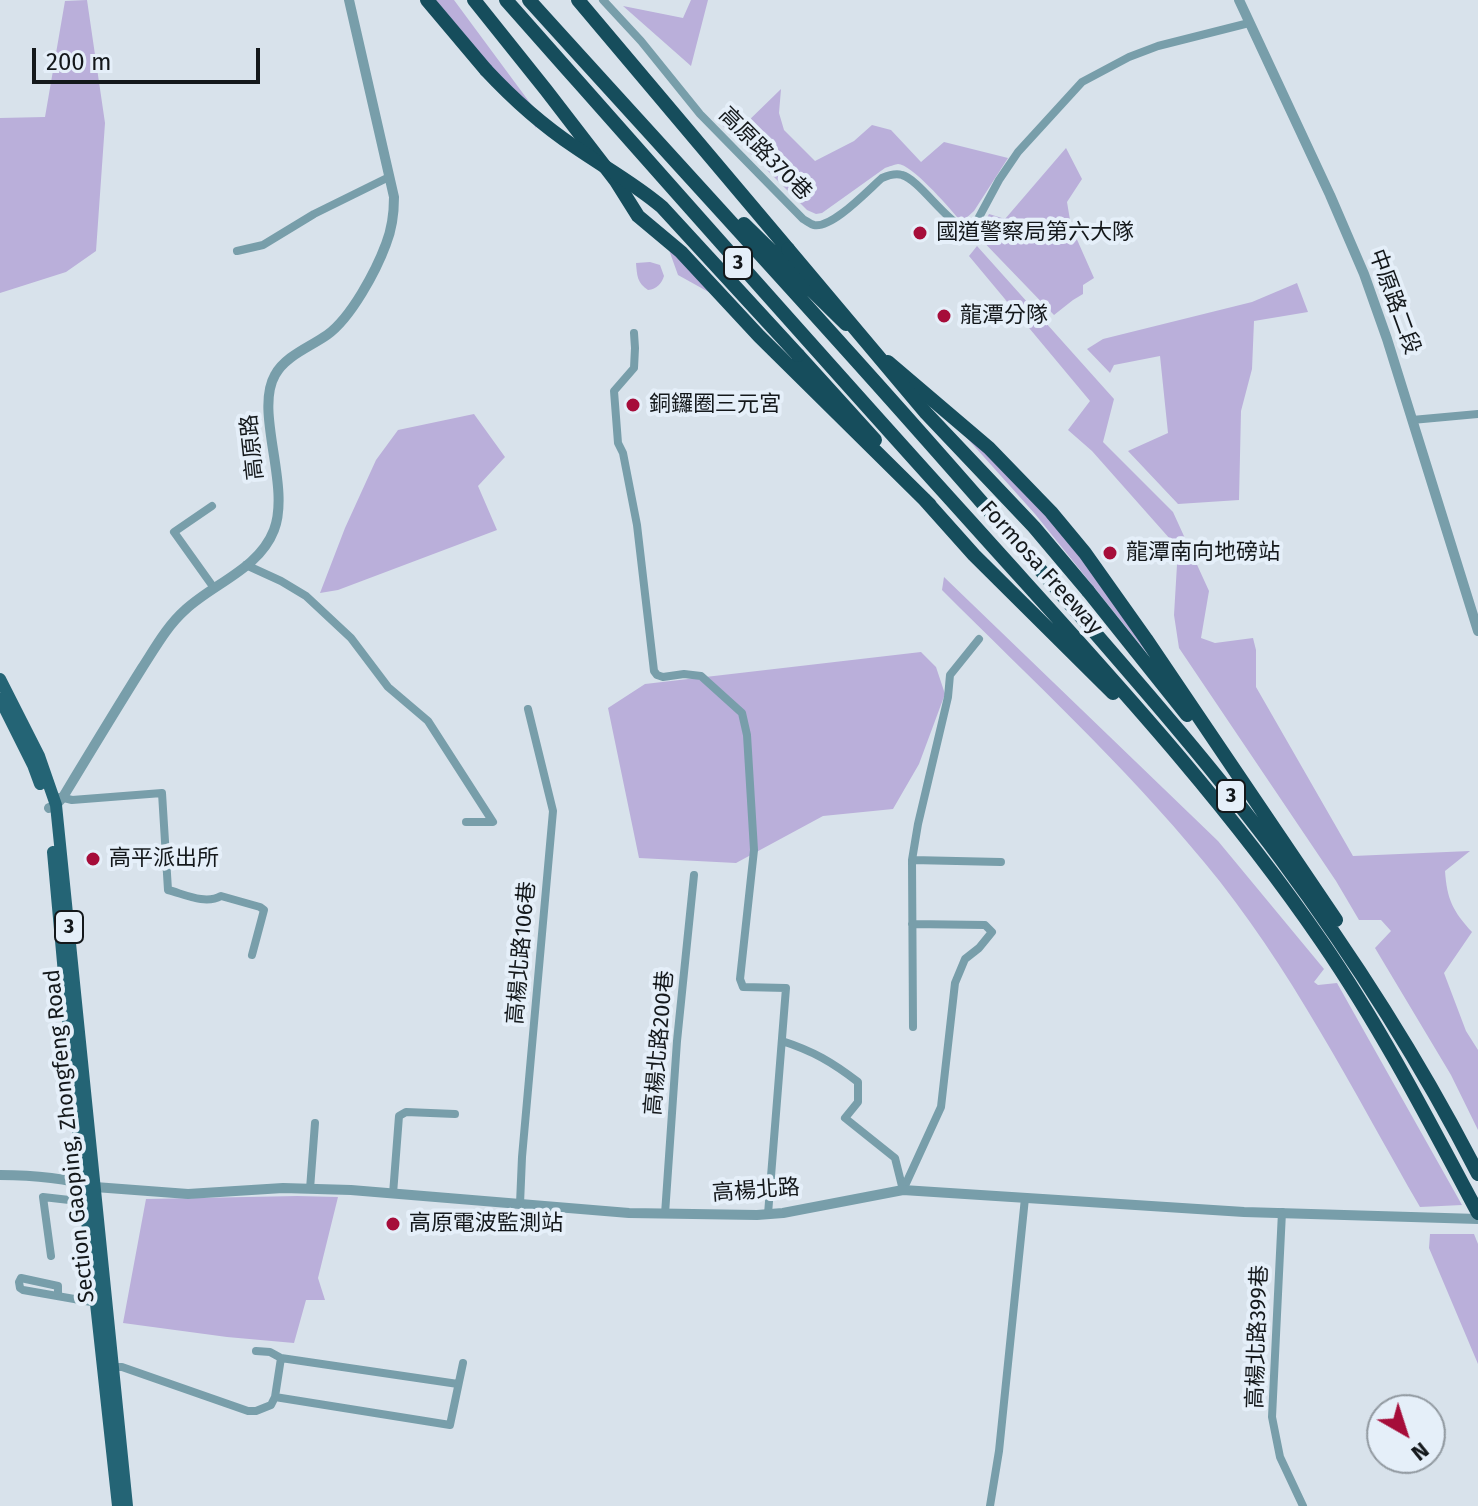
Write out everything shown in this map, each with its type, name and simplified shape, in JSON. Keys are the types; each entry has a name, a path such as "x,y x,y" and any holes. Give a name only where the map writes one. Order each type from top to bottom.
{"highway":[{"path":"427,0 514,99 573,146 662,207 895,461 974,555 1174,752"},
{"path":"474,0 616,181 638,216 681,252 759,336 930,505"},
{"name":"Formosa Freeway","path":"506,0 811,346 1083,646 1252,846 1362,1002 1478,1216"},
{"name":"Formosa Freeway","path":"529,0 920,430 1165,713 1325,919 1404,1039 1478,1174"},
{"path":"578,0 926,413 1034,527 1233,770"},
{"path":"691,180 727,207 832,312 989,448 1043,502 1085,553 1129,615 1335,919 1404,1039"}],"main road":[{"name":"Section Gaoping, Zhongfeng Road","path":"0,679 39,756 55,801 89,1186 127,1506"},
{"name":"Section Gaoping, Zhongfeng Road","path":"0,699 55,801"},
{"name":"Section Gaoping, Zhongfeng Road","path":"89,1186 87,1202 97,1303 109,1367 118,1506"}],"street":[{"name":"高原路","path":"55,801 166,631 184,610 246,565 264,548 278,515 268,408 273,378 284,363 332,332 346,317 387,244 394,216 394,197 349,0"},
{"name":"高原路370巷","path":"603,0 700,114 803,219 814,225 835,218 882,178 901,174 910,179 950,220 963,228 971,226 1018,152 1082,82 1129,57 1158,46 1249,23"},
{"name":"中原路二段","path":"1239,0 1364,274 1478,631"},
{"path":"237,251 263,245 314,214 389,177"},
{"path":"634,333 634,368 614,391 618,443 623,453 637,525 654,671 663,677 684,674 701,676 742,713 747,735 754,850 740,979 743,987 786,988 768,1214"},
{"path":"1412,420 1478,414"},
{"path":"212,506 174,532 214,588"},
{"path":"246,565 306,596 351,638 388,687 428,721 493,822 466,822"},
{"path":"913,1027 912,860 918,824 948,697 950,675 979,639"},
{"name":"高楊北路106巷","path":"520,1204 553,811 528,709"},
{"path":"55,801 162,793 168,890 207,900 221,896 264,910 252,955"},
{"path":"912,860 1001,862"},
{"name":"高楊北路200巷","path":"665,1214 677,1041 694,875"},
{"path":"903,1190 941,1107 955,983 965,959 992,932 985,925 912,924"},
{"path":"782,1041 808,1049 858,1082 858,1102 845,1118 895,1158 903,1190"},
{"path":"393,1194 399,1116 406,1112 455,1114"},
{"path":"310,1189 315,1123"},
{"name":"高楊北路","path":"0,1175 188,1194 310,1189 665,1214 768,1214 903,1190 1244,1212 1478,1216"},
{"path":"51,1256 43,1197 87,1202"},
{"path":"990,1506 999,1451 1025,1198"},
{"name":"高楊北路399巷","path":"1282,1212 1272,1417 1280,1457 1303,1506"},
{"path":"58,1296 97,1303"},
{"path":"256,1351 270,1352 281,1358 458,1384"},
{"path":"273,1401 281,1358"},
{"path":"109,1367 122,1367 248,1411 256,1411 273,1401 450,1425 463,1363"}],"shaded area":[{"path":"87,0 105,123 96,251 66,272 0,293 0,118 45,117 65,1"},
{"path":"436,0 454,0 536,111 536,128 522,104"},
{"path":"691,0 708,0 691,66 623,6 683,18"},
{"path":"781,89 779,113 784,130 815,161 854,141 872,125 891,130 921,162 944,142 1008,158 974,211 964,220 957,217 920,178 898,164 885,168 822,213 816,214 807,210 717,120 725,111 742,127"},
{"path":"1066,148 1082,179 1067,202 1071,226 1094,278 1083,285 1083,294 1054,315 973,231 989,214 1005,219"},
{"path":"977,246 1114,399 1103,442 1173,512 1209,591 1201,638 1215,643 1253,638 1256,687 1353,856 1470,851 1445,871 1452,904 1472,932 1444,973 1466,1031 1478,1050 1478,1130 1451,1075 1375,948 1391,931 1381,920 1359,920 1179,648 1174,615 1178,548 1092,451 1068,430 1090,401 969,256"},
{"path":"669,250 699,276 714,295 678,275"},
{"path":"636,263 660,265 664,276 659,285 648,290 640,282"},
{"path":"1297,283 1308,312 1254,321 1252,369 1241,411 1239,500 1178,504 1128,451 1168,433 1160,356 1114,365 1110,373 1087,349 1103,339 1252,302"},
{"path":"474,414 505,457 478,486 497,530 338,590 320,593 376,460 398,430"},
{"path":"958,428 1068,539 1163,673 1035,514"},
{"path":"944,577 1218,841 1324,969 1314,982 1318,985 1337,983 1462,1205 1420,1207 1319,1030 1265,943 1235,902 1142,791 942,590"},
{"path":"921,652 936,667 945,694 919,764 893,809 823,816 736,863 639,858 608,708 645,684"},
{"path":"338,1197 318,1278 325,1300 306,1300 294,1343 123,1323 146,1199"},
{"path":"1430,1234 1474,1234 1478,1244 1478,1364 1429,1248"}],"place":[{"name":"國道警察局第六大隊","path":"920,233"},
{"name":"龍潭分隊","path":"944,316"},
{"name":"銅鑼圈三元宮","path":"633,405"},
{"name":"龍潭南向地磅站","path":"1110,553"},
{"name":"高平派出所","path":"93,859"},
{"name":"高原電波監測站","path":"393,1224"}]}
